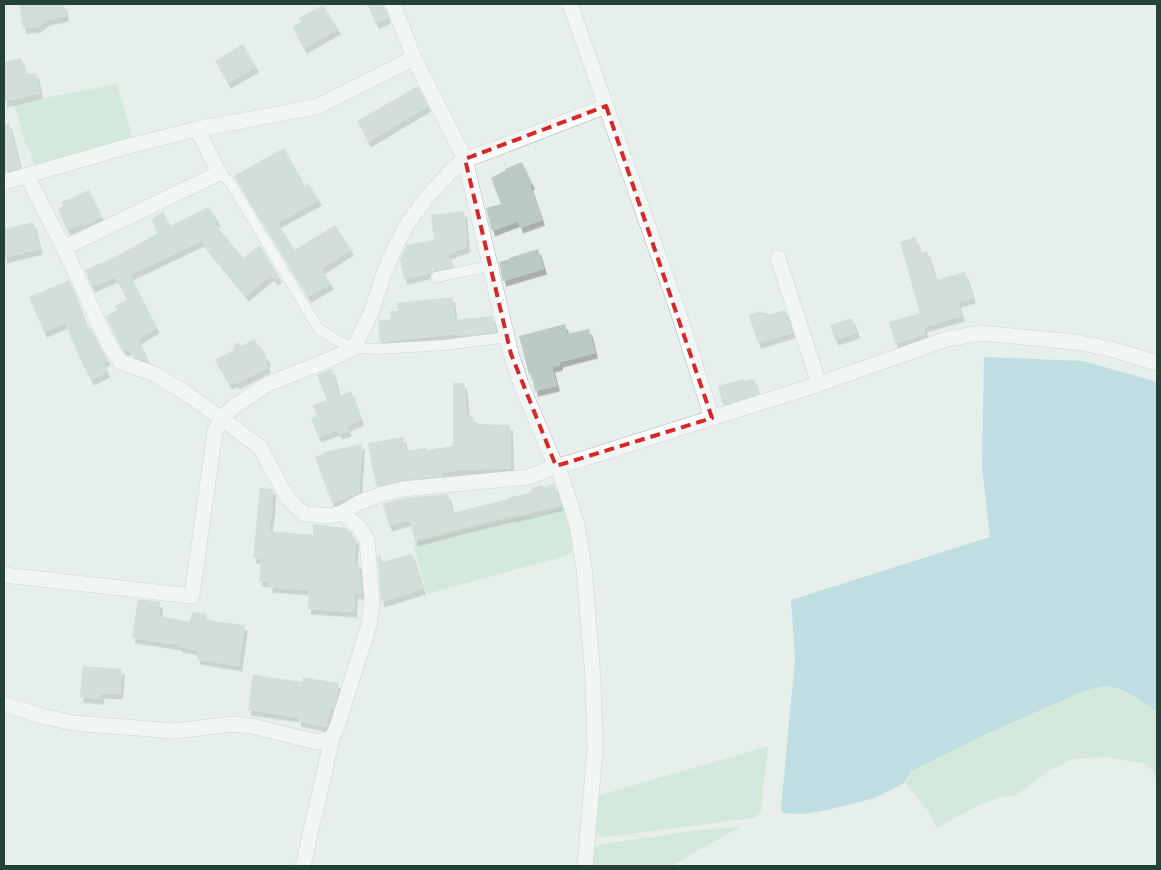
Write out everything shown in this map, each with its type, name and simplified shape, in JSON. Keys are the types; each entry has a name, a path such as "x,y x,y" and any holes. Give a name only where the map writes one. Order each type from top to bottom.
{"street":[{"path":"393,4 414,58 465,159 511,354 521,384 562,478 577,525 584,567 593,679 595,749 585,866"},
{"path":"570,4 678,311 712,418"},
{"path":"4,182 125,147 197,130 316,107 414,58"},
{"path":"4,575 192,596 215,431 222,419 232,408 268,384 354,348 370,313 395,247 408,223 427,197 450,171 465,159 606,106"},
{"path":"64,248 219,172 197,130"},
{"path":"27,176 64,248 110,348 121,362 155,374 189,395 260,447 287,498 305,514 329,516 342,513 358,503 382,494 404,489 529,477 556,466 819,384 947,340 982,333 1075,342 1111,349 1157,362"},
{"path":"778,258 819,384"},
{"path":"303,866 332,738 369,625 372,600 367,540 359,527 342,513"},
{"path":"4,704 40,716 74,723 175,731 232,724 252,726 318,742 332,738"}],"lane":[{"path":"219,172 230,182 318,328 336,340 354,348 379,349 508,337"},
{"path":"436,277 491,266"}],"highlighted area":[{"path":"606,106 712,418 556,466 511,354 465,159"}],"green space":[{"path":"117,84 133,140 34,165 30,149 27,149 14,104"},
{"path":"566,507 572,537 572,554 427,594 413,543 530,515 532,517"},
{"path":"1103,686 1118,688 1157,713 1157,779 1151,769 1145,764 1108,757 1073,759 1050,770 1015,796 1000,797 977,806 937,828 929,812 905,783 912,771 993,731 1084,691"},
{"path":"768,746 761,811 754,818 615,836 601,837 595,834 596,796"},
{"path":"740,827 671,866 589,866 590,851 598,845"}],"water":[{"path":"984,357 1083,361 1157,382 1157,712 1118,688 1103,686 1084,691 993,731 912,771 903,784 875,798 827,810 802,814 783,813 781,809 795,659 791,600 990,537 982,467"}],"building":[{"path":"19,4 64,4 66,16 47,20 38,27 23,28"},
{"path":"367,4 383,4 388,18 376,23"},
{"path":"323,5 338,29 304,48 292,27 301,22 299,18"},
{"path":"243,44 256,67 228,83 215,61"},
{"path":"21,58 26,74 36,73 40,93 4,102 4,62"},
{"path":"418,86 428,106 368,142 357,121"},
{"path":"9,123 20,168 4,172 4,124"},
{"path":"284,148 305,186 308,183 319,200 277,223 295,250 335,225 351,250 321,269 331,284 308,297 234,176"},
{"path":"522,162 532,184 530,185 542,220 520,228 518,221 492,231 486,208 501,204 491,178 505,169"},
{"path":"89,190 102,217 84,226 82,223 67,230 58,209 63,206 62,202"},
{"path":"209,207 218,221 214,223 243,258 260,245 279,277 275,280 271,275 246,296 201,241 130,275 157,328 138,339 149,362 134,357 129,349 125,351 118,342 106,316 117,310 115,306 127,300 115,277 92,287 85,270 115,257 158,233 151,219 163,212 170,226"},
{"path":"464,211 467,247 448,254 452,267 404,279 400,260 407,245 434,240 431,215"},
{"path":"33,222 40,249 4,258 4,229"},
{"path":"915,237 921,253 927,251 936,280 965,272 973,298 958,302 962,316 924,327 925,334 915,337 915,339 895,343 889,322 920,313 900,242"},
{"path":"538,249 544,269 503,281 499,262"},
{"path":"69,280 87,326 89,325 108,360 103,362 107,372 91,380 65,323 44,332 29,297"},
{"path":"452,297 455,320 492,316 496,332 380,342 378,321 391,319 390,311 398,311 397,303"},
{"path":"785,310 792,333 758,343 749,315 761,311 769,315"},
{"path":"852,318 857,333 835,340 830,325"},
{"path":"565,324 567,334 589,329 595,353 560,362 560,365 552,367 557,386 535,391 519,336"},
{"path":"254,339 258,346 260,345 268,360 266,362 268,367 237,384 235,382 229,384 215,360 232,351 237,342 242,346"},
{"path":"332,369 339,396 351,391 361,420 347,426 349,431 339,434 337,430 318,437 311,418 317,416 313,405 327,400 317,375"},
{"path":"743,379 744,381 754,379 758,394 723,405 718,386"},
{"path":"453,383 464,383 467,416 474,417 473,424 510,425 511,468 458,470 443,473 443,476 402,480 376,486 368,443 403,437 406,451 453,446"},
{"path":"362,444 359,493 332,503 315,457 324,454 324,452"},
{"path":"554,484 561,505 415,541 410,520 389,526 383,504 405,498 448,494 452,513 532,492 531,488"},
{"path":"260,488 272,489 273,491 269,531 313,535 313,524 345,528 352,533 356,540 354,564 359,563 362,594 355,593 354,612 308,609 309,590 269,587 270,582 259,581 261,558 253,558"},
{"path":"412,554 423,589 381,602 378,557 380,556 382,562"},
{"path":"138,599 160,602 159,616 190,622 192,612 207,614 206,620 245,625 239,666 197,659 198,650 179,647 179,645 132,638"},
{"path":"83,666 122,669 120,694 101,693 101,699 80,697"},
{"path":"253,674 303,682 303,677 339,683 337,696 333,708 330,708 326,727 298,721 298,717 248,710"}]}
